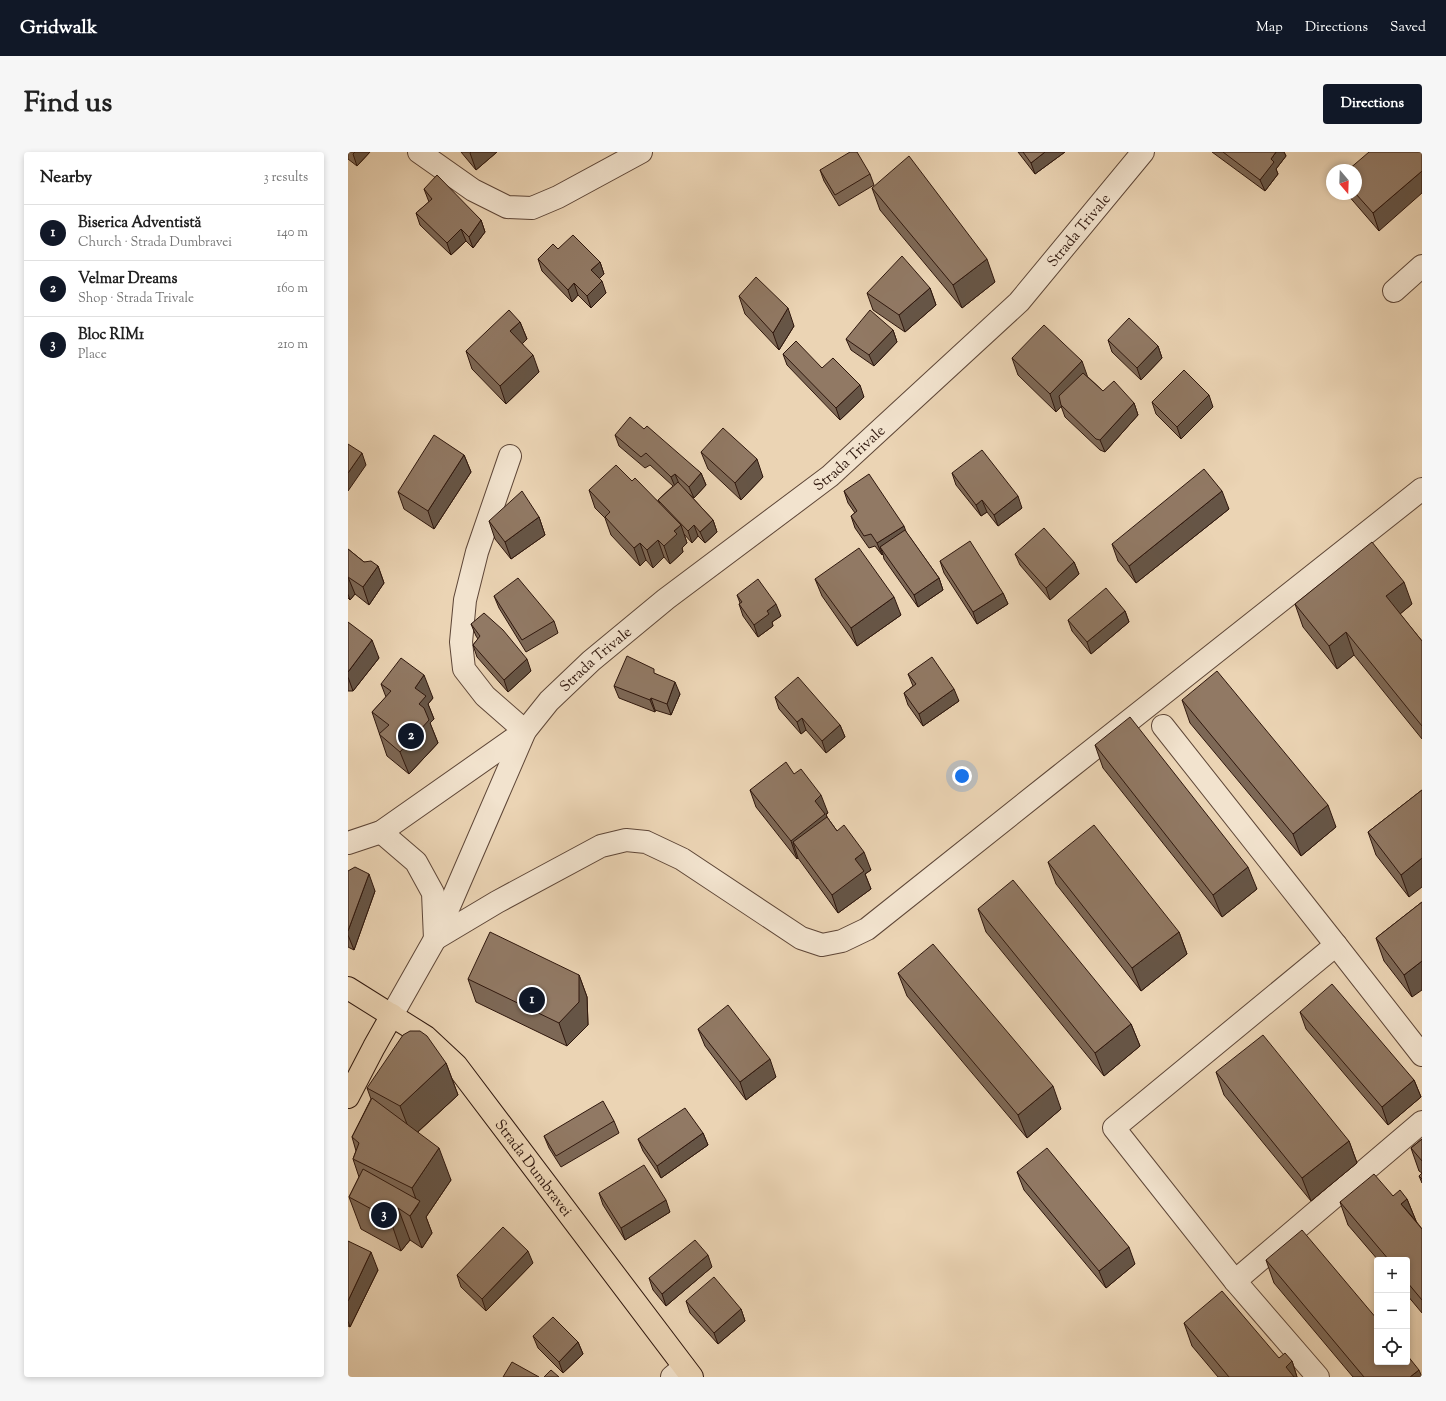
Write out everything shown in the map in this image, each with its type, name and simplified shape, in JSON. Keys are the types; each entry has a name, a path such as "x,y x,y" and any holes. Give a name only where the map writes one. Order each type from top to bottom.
{"main road":[{"name":"Strada Dumbravei","path":"348,988 426,1037 456,1065 682,1374"},
{"path":"348,1097 392,1015"}],"street":[{"path":"419,152 473,190 507,207 532,208 558,197 641,152"},
{"name":"Strada Trivale","path":"348,843 381,832 525,730 549,701 591,661 666,599 830,476 1019,302 1143,152"},
{"path":"1394,291 1422,266"},
{"path":"510,456 477,552 465,600 462,642 464,669 485,696 525,730"},
{"path":"381,832 416,862 433,893 435,939 497,902 601,846 626,840 646,842 682,859 801,938 822,945 842,941 867,929 1422,489"},
{"path":"1163,726 1422,1055"},
{"name":"Strada Trivale","path":"392,1015 435,939 525,730"},
{"path":"1318,1377 1235,1281 1114,1128 1336,945"},
{"path":"1235,1281 1422,1122"}],"building":[{"path":"850,152 857,152 870,174 835,195 820,170"},
{"path":"1023,152 1045,152 1031,163"},
{"path":"1223,152 1276,152 1271,159 1274,162 1260,180"},
{"path":"1369,152 1422,152 1422,171 1373,213 1361,200 1362,164 1355,164"},
{"path":"909,156 987,259 953,285 872,188"},
{"path":"437,175 481,220 469,237 461,229 447,243 416,213 432,199 424,189"},
{"path":"573,235 600,262 591,270 602,281 587,296 574,283 568,290 538,259 553,244 558,249"},
{"path":"902,256 930,288 899,315 867,293"},
{"path":"756,277 788,308 773,333 739,296"},
{"path":"509,310 520,322 510,331 533,355 500,386 466,351"},
{"path":"870,310 893,330 869,355 846,339"},
{"path":"1129,318 1158,346 1137,368 1108,340"},
{"path":"1044,325 1082,361 1050,394 1012,358"},
{"path":"796,341 822,368 833,358 860,385 836,408 783,354"},
{"path":"1184,370 1209,395 1177,427 1152,402"},
{"path":"1083,373 1103,391 1114,381 1134,403 1100,440 1096,439 1061,405 1059,396"},
{"path":"630,417 644,429 647,426 701,473 689,487 675,474 671,477 646,453 641,457 615,435"},
{"path":"723,428 757,459 735,483 701,452"},
{"path":"434,435 464,455 428,511 398,492"},
{"path":"348,444 362,453 348,473"},
{"path":"982,450 1018,496 994,515 982,500 976,505 952,473"},
{"path":"616,465 632,481 635,478 681,525 674,531 677,534 664,546 658,540 647,550 640,543 634,548 605,517 610,512 589,490"},
{"path":"1204,469 1222,491 1129,566 1112,544"},
{"path":"869,474 904,526 877,543 871,534 864,536 851,516 857,511 844,491"},
{"path":"678,482 713,520 700,532 694,525 688,531 658,500"},
{"path":"522,491 539,517 505,542 489,521"},
{"path":"1044,528 1074,562 1046,588 1015,554"},
{"path":"905,530 939,578 914,595 880,547"},
{"path":"970,541 1003,593 973,612 940,561"},
{"path":"1372,542 1404,582 1386,596 1422,641 1422,726 1346,632 1329,646 1295,604"},
{"path":"859,548 894,597 851,628 815,579"},
{"path":"348,549 364,562 371,561 378,566 363,587 348,577"},
{"path":"518,578 554,621 522,640 494,596"},
{"path":"758,579 776,604 767,611 769,614 754,625 739,604 742,602 737,595"},
{"path":"1106,588 1125,611 1087,642 1068,620"},
{"path":"484,613 503,630 527,659 504,680 473,645 480,636 471,624"},
{"path":"348,622 372,640 348,672"},
{"path":"627,656 654,669 654,673 675,682 667,704 651,698 650,700 614,686"},
{"path":"932,657 954,689 919,714 904,693 916,684 908,674"},
{"path":"401,658 424,675 415,688 426,696 419,704 424,708 429,720 400,752 379,734 389,725 372,712 391,691 381,684"},
{"path":"1217,671 1328,805 1293,834 1182,700"},
{"path":"798,677 840,725 822,741 802,718 797,722 775,697"},
{"path":"1130,717 1248,867 1213,895 1095,745"},
{"path":"786,762 794,774 801,769 821,795 815,801 825,814 791,841 750,790"},
{"path":"1422,790 1422,858 1401,875 1368,832"},
{"path":"827,817 837,831 844,825 864,852 855,859 864,871 832,895 793,842"},
{"path":"1094,825 1179,932 1132,968 1048,862"},
{"path":"355,867 369,874 348,931 348,871"},
{"path":"1013,880 1131,1024 1095,1053 978,909"},
{"path":"1422,902 1422,961 1404,975 1376,938"},
{"path":"490,932 579,975 579,1002 559,1023 468,979"},
{"path":"933,944 1053,1086 1018,1115 898,973"},
{"path":"1332,984 1414,1080 1382,1107 1300,1012"},
{"path":"728,1005 770,1059 740,1082 698,1029"},
{"path":"410,1031 420,1031 427,1036 446,1063 400,1106 367,1088 403,1035"},
{"path":"1263,1035 1349,1141 1302,1178 1216,1072"},
{"path":"372,1098 439,1148 412,1188 353,1159 359,1143 352,1137"},
{"path":"603,1101 614,1121 556,1156 544,1136"},
{"path":"685,1108 703,1133 657,1166 638,1139"},
{"path":"1422,1139 1422,1161 1411,1148"},
{"path":"1047,1148 1129,1247 1099,1271 1017,1172"},
{"path":"644,1165 666,1200 621,1228 599,1193"},
{"path":"363,1169 420,1201 410,1216 398,1208 390,1219 349,1197"},
{"path":"1374,1174 1393,1196 1400,1190 1407,1199 1401,1204 1422,1229 1422,1300 1410,1286 1410,1257 1386,1257 1340,1202"},
{"path":"503,1227 528,1251 482,1299 457,1275"},
{"path":"1302,1230 1374,1315 1374,1365 1410,1365 1410,1359 1419,1370 1410,1377 1364,1377 1266,1260"},
{"path":"695,1240 708,1255 662,1294 649,1278"},
{"path":"348,1241 371,1252 348,1301"},
{"path":"714,1277 741,1309 714,1333 686,1301"},
{"path":"1222,1291 1279,1358 1285,1353 1292,1361 1286,1367 1294,1377 1229,1377 1184,1323"},
{"path":"553,1317 578,1342 559,1362 533,1336"},
{"path":"512,1362 539,1377 503,1377"},
{"path":"551,1370 559,1377 544,1377"}],"place":[{"name":"Velmar Dreams","path":"411,736"},
{"name":"Biserica Adventistă","path":"532,1000"},
{"name":"Bloc RIM1","path":"384,1215"}]}
